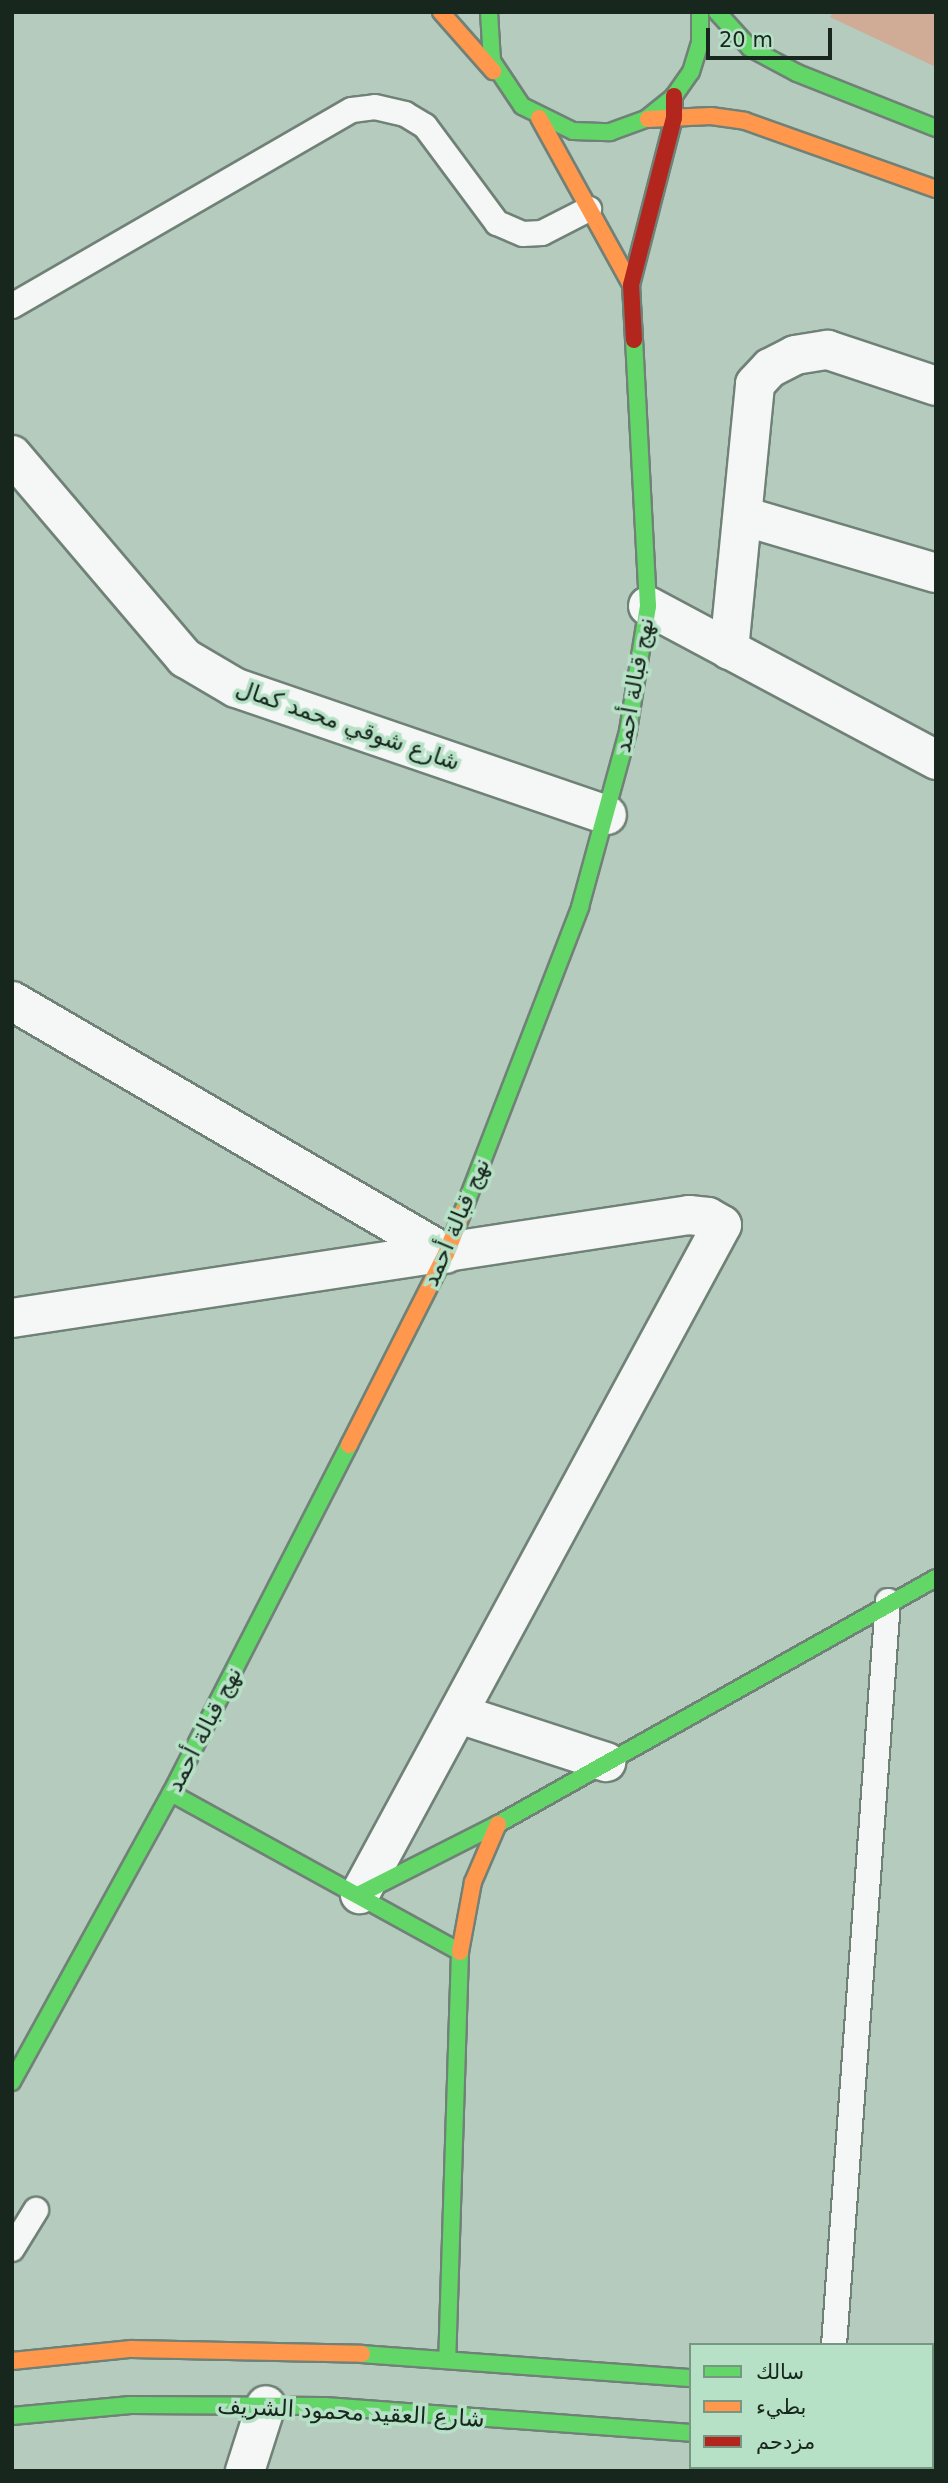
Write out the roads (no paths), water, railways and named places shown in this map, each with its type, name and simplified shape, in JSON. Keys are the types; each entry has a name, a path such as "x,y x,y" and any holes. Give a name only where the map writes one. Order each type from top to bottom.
{"street":[{"path":"441,12 509,91 538,118 573,131 610,132 646,119 710,116 745,121 936,189"},
{"path":"489,12 492,61 509,91"},
{"path":"646,119 674,96 691,72 700,43 700,12"},
{"path":"717,12 750,48 797,74 936,128"},
{"name":"نهج قبالة أحمد","path":"12,2082 172,1793 446,1254 580,907 628,731 648,606 631,285 674,118 674,96"},
{"name":"نهج قبالة أحمد","path":"538,118 631,285"},
{"path":"729,650 755,384 770,368 795,355 828,350 936,386"},
{"name":"شارع شوقي محمد كمال","path":"12,455 185,658 236,688 607,815"},
{"path":"743,516 936,573"},
{"path":"648,606 936,760"},
{"path":"12,1001 446,1254"},
{"path":"12,1318 689,1215 708,1217 722,1225 360,1894"},
{"path":"360,1894 498,1824 888,1601 936,1578"},
{"path":"459,1714 606,1762"},
{"path":"172,1793 360,1894 460,1952"},
{"path":"447,2360 460,1952 473,1882 498,1824"},
{"path":"12,2361 131,2349 325,2351 689,2378"},
{"name":"شارع العقيد محمود الشريف","path":"12,2416 130,2405 266,2405 689,2433"},
{"path":"246,2471 266,2405"}],"lane":[{"path":"12,306 352,110 375,107 405,114 425,126 496,223 505,227 523,234 542,233 589,209"},
{"path":"834,2343 888,1601"},
{"path":"12,2249 36,2210"}]}
